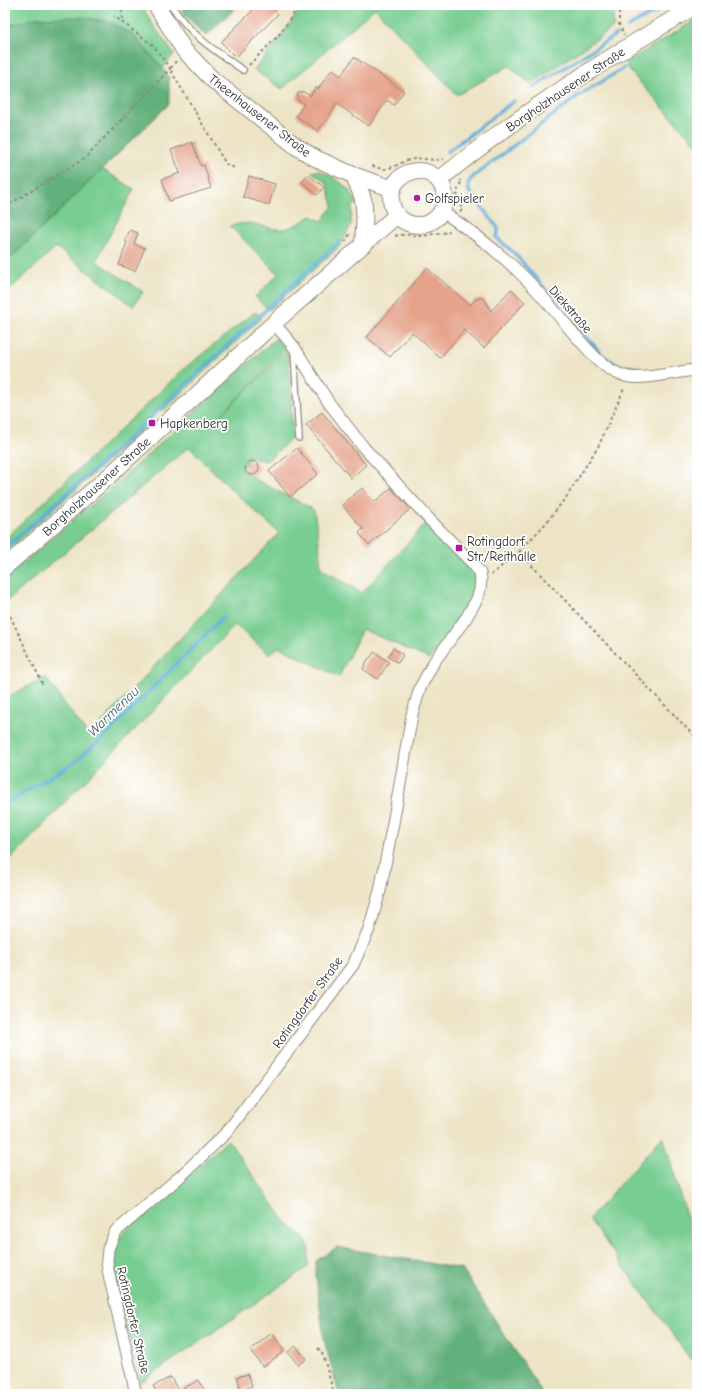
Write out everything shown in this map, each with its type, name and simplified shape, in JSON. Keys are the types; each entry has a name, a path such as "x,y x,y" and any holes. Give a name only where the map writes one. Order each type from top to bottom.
{"main road":[{"name":"Theenhausener Straße","path":"156,5 184,50 213,80 297,147 315,158 353,175 393,189"},
{"name":"Borgholzhausener Straße","path":"439,180 534,108 629,45 697,5"},
{"path":"413,172 427,173 439,180 445,196 442,212 436,218 428,223 420,225 407,222 397,215 392,207 391,198 393,189 401,178 413,172"},
{"path":"353,175 362,197 364,207 363,244"},
{"name":"Borgholzhausener Straße","path":"5,567 109,476 274,323 397,215"}],"street":[{"name":"Diekstraße","path":"442,212 498,252 526,279 598,361 617,374 626,377 642,377 697,370"},
{"path":"274,323 294,347 330,403 364,448 430,520 475,566 480,573 481,579"},
{"name":"Rotingdorfer Straße","path":"136,1394 106,1260 110,1243 115,1232 182,1175 227,1132 353,964 368,929 380,891 412,715 420,688 434,662 466,618 477,599 481,579"}],"lane":[{"path":"171,5 181,20 204,43 244,70"},
{"path":"294,347 299,438"}],"path":[{"path":"118,5 122,11 122,21"},
{"path":"244,70 278,36 300,5"},
{"path":"619,5 619,24 629,45"},
{"path":"114,16 154,46 170,69 226,164 235,168"},
{"path":"5,206 85,158 170,69 184,50"},
{"path":"370,166 384,169 412,159 419,158 434,160 444,158 452,169"},
{"path":"481,579 490,576 519,552 546,523 567,496 599,445 623,391 626,377"},
{"path":"519,552 697,739"},
{"path":"5,605 43,685"},
{"path":"318,1348 323,1355 334,1394"}],"green space":[{"path":"5,5 114,5 117,10 123,6 122,5 142,5 151,22 174,54 163,68 131,33 13,24 5,27"},
{"path":"179,5 239,5 206,36 185,15"},
{"path":"303,5 614,5 613,28 531,84 509,66 457,95 375,8 282,89 254,70 282,35"},
{"path":"83,17 109,22 131,33 163,68 169,78 169,104 5,263 5,27 35,18"},
{"path":"697,19 697,145 633,75 625,63"},
{"path":"102,169 134,189 96,261 143,292 133,306 56,247 5,294 5,263"},
{"path":"319,170 342,183 354,197 357,204 352,206 351,225 340,246 269,310 255,297 278,274 230,226 249,223 283,229 294,226 311,216 322,221 333,206 327,183 312,172"},
{"path":"254,313 257,313 261,318 164,410 159,410 152,417 151,422 5,553 5,539 186,367"},
{"path":"276,338 286,349 219,417 288,350 293,437 267,461 250,458 241,469 267,486 314,510 321,568 362,593 426,523 470,567 473,572 476,582 475,591 471,601 458,622 429,659 362,629 339,677 279,647 269,654 235,625 5,865 5,698 45,677 89,736 279,533 233,491 189,447 7,601 5,597 5,578 111,488"},
{"path":"663,1136 691,1232 697,1238 697,1354 691,1360 589,1219"},
{"path":"228,1140 285,1221 303,1237 309,1246 308,1267 141,1382 112,1271 112,1257 114,1248 118,1240 130,1226"},
{"path":"337,1247 462,1269 543,1394 339,1394 324,1340 316,1278 316,1261"}],"building":[{"path":"258,5 269,5 278,14 236,57 221,42"},
{"path":"354,57 404,91 394,105 387,100 369,126 337,104 318,131 296,116 304,104 297,99 298,93 304,92 310,96 316,87 318,89 332,69 341,76"},
{"path":"192,142 201,166 204,165 211,188 169,201 162,179 180,173 171,150"},
{"path":"308,175 324,187 317,195 302,182"},
{"path":"249,176 275,184 269,205 243,197"},
{"path":"130,230 138,233 134,244 145,248 135,271 119,265 127,242 125,241"},
{"path":"427,268 470,305 476,299 482,298 485,300 491,311 511,289 525,302 484,348 464,330 440,358 412,332 390,357 367,337"},
{"path":"322,412 366,465 351,478 306,425"},
{"path":"297,448 318,474 290,497 269,471"},
{"path":"252,461 257,463 259,468 257,473 252,475 247,473 245,468 247,463"},
{"path":"362,488 374,502 391,488 410,509 369,545 359,533 363,529 342,505"},
{"path":"393,648 403,655 398,663 388,657"},
{"path":"374,652 389,662 378,679 363,669 368,659"},
{"path":"272,1333 284,1351 263,1367 250,1350"},
{"path":"296,1346 306,1359 298,1365 288,1352"},
{"path":"248,1374 252,1386 241,1390 237,1377"},
{"path":"171,1377 178,1391 199,1380 206,1394 157,1394 153,1386"}],"waterway":[{"path":"628,27 667,5"},
{"path":"534,87 616,35"},
{"path":"624,68 578,96 473,177 468,183 469,191 498,228 496,237 514,253 603,356 619,366 638,368"},
{"path":"447,152 514,101"},
{"path":"5,548 97,467 339,242"},
{"name":"Warmenau","path":"5,804 72,764 105,736 223,617"}],"place":[{"name":"Golfspieler","path":"417,198"},
{"name":"Hapkenberg","path":"152,423"},
{"name":"Rotingdorf. Str./Reithalle","path":"459,548"}]}
